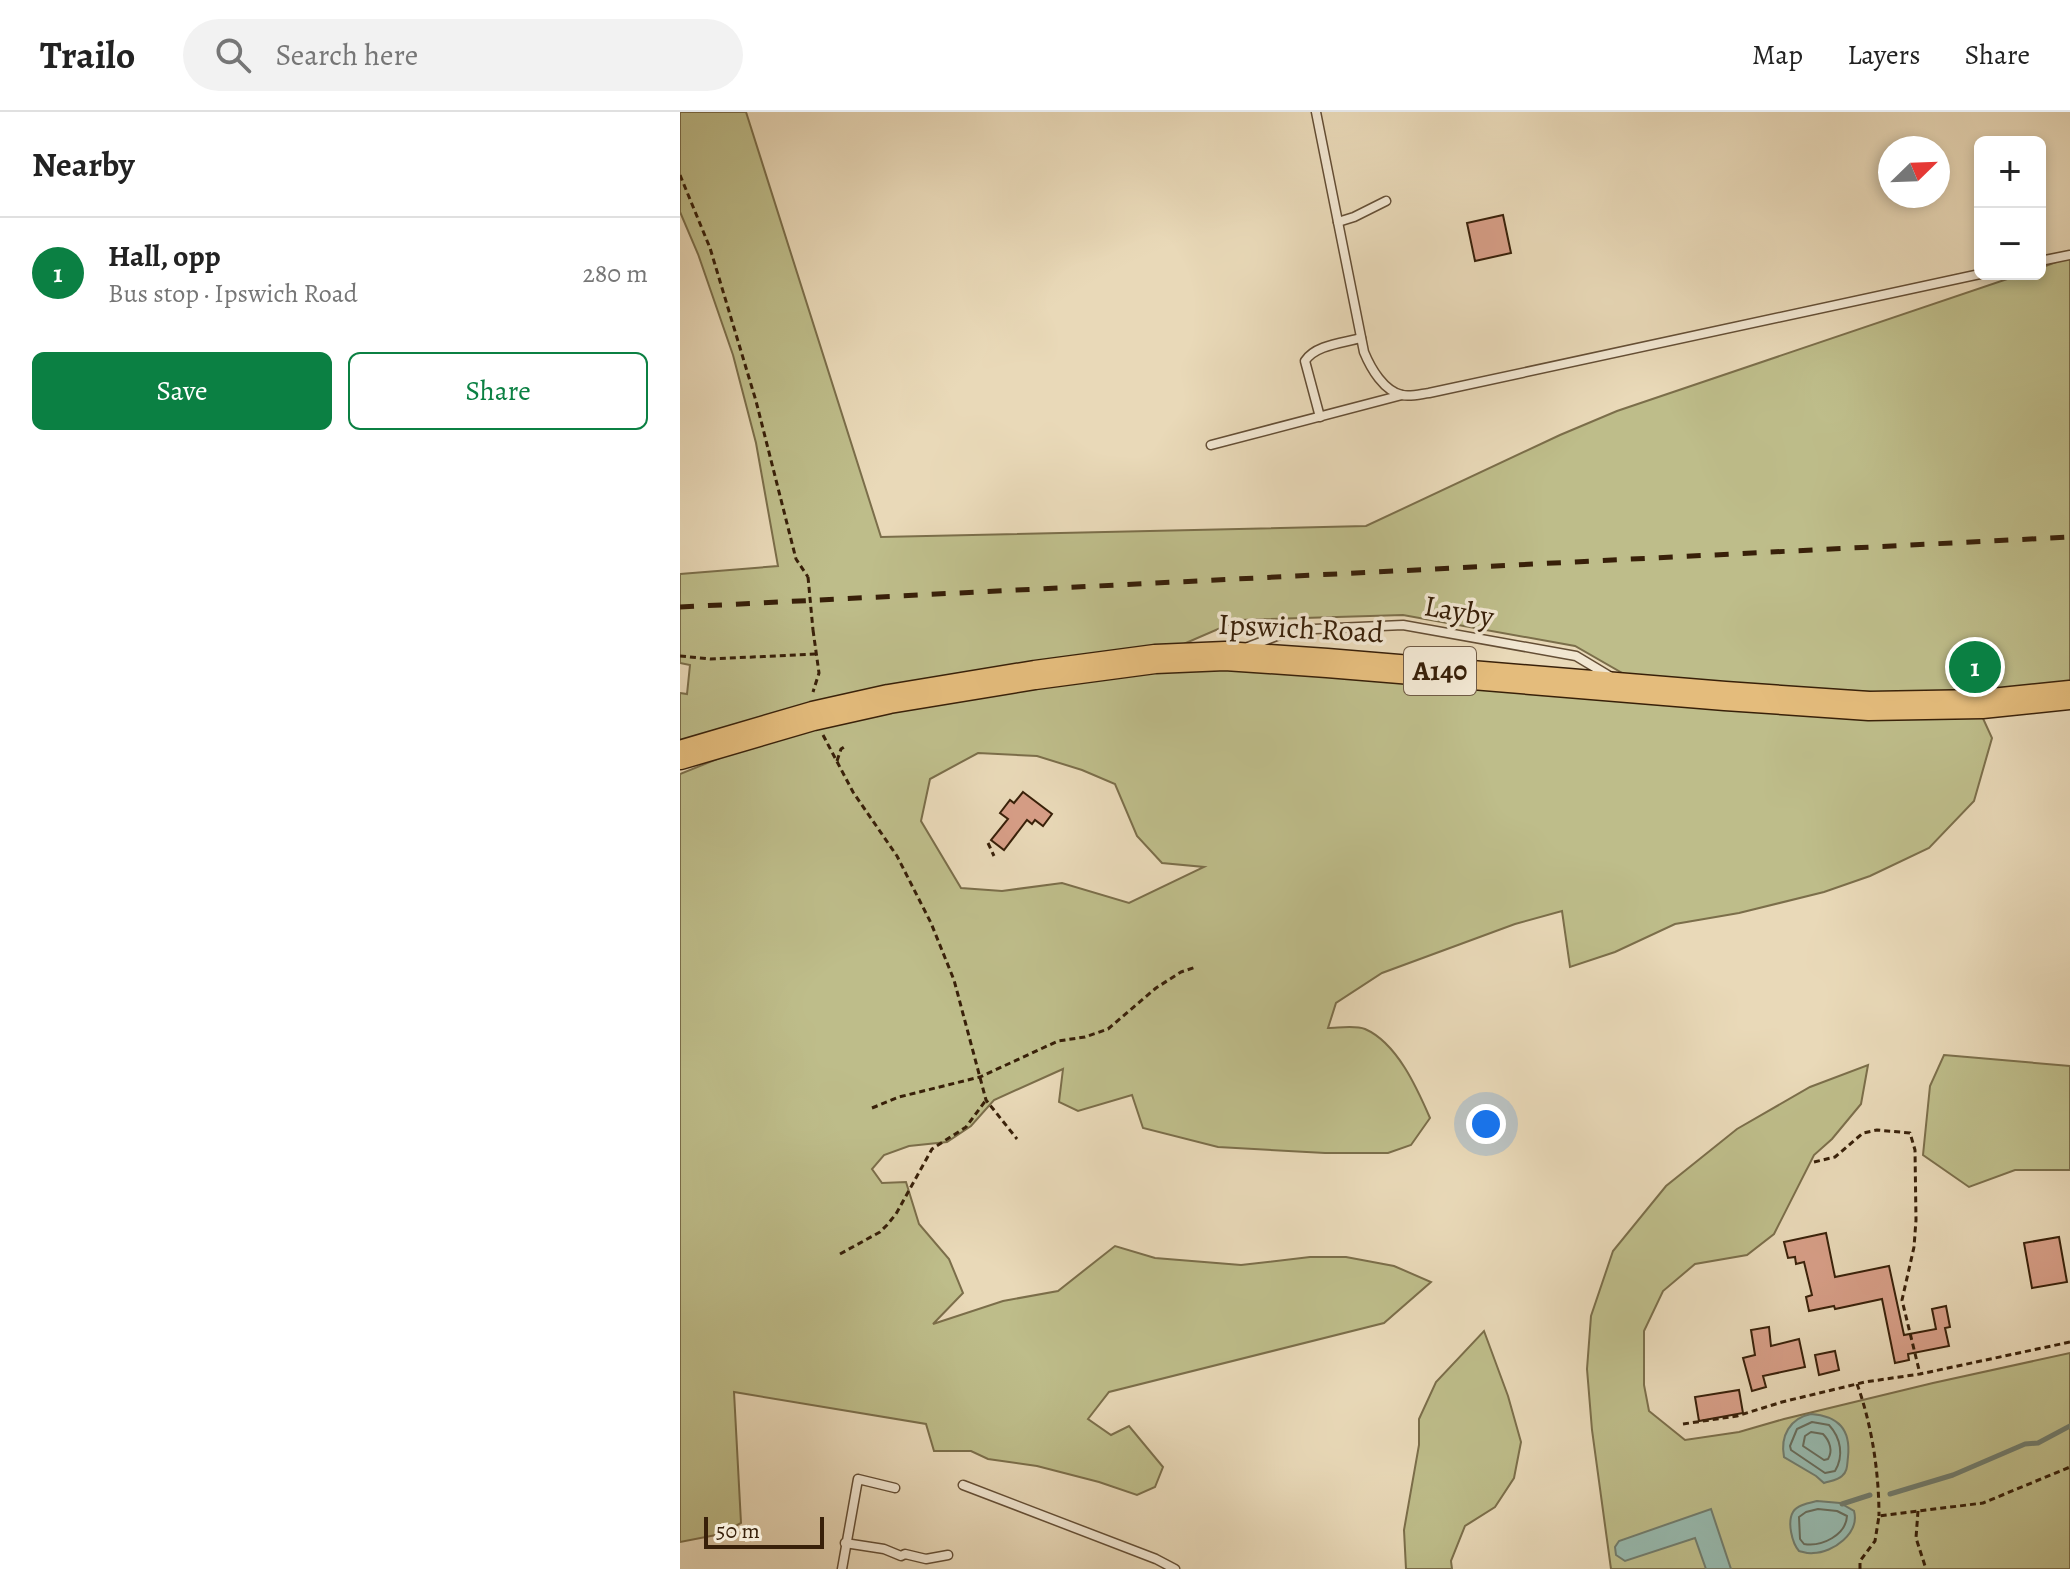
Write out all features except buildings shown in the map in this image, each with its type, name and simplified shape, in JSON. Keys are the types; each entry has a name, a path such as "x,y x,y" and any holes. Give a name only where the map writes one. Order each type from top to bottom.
{"highway":[{"name":"Ipswich Road","path":"680,755 821,724 889,699 1155,659 1225,656 1408,668 1632,689 1869,706 1982,704 2070,695"}],"lane":[{"path":"1316,112 1361,338 1370,367 1381,382 1402,395"},
{"path":"1338,222 1386,201"},
{"path":"2046,260 2070,255"},
{"path":"1211,445 1402,395 1429,393 1974,275"},
{"path":"1320,417 1305,361 1307,356 1361,338"},
{"name":"Layby","path":"1225,656 1292,630 1403,625 1576,656 1632,689"},
{"path":"842,1569 858,1479 895,1488"},
{"path":"963,1485 1175,1569"},
{"path":"845,1543 926,1559 948,1555"}],"path":[{"path":"680,175 710,248 756,401 796,559 808,577 819,673 813,693 821,724 853,792 897,856 931,923 954,980 986,1100 1017,1139"},
{"path":"680,656 710,659 817,654"},
{"path":"837,761 841,749 847,745"},
{"path":"988,843 994,856"},
{"path":"872,1108 899,1097 980,1077 1058,1041 1085,1037 1108,1029 1156,988 1181,972 1196,967"},
{"path":"840,1254 887,1225 932,1149 966,1127 986,1100"},
{"path":"1814,1162 1835,1157 1863,1133 1877,1130 1910,1133 1915,1150 1916,1220 1914,1247 1902,1300 1920,1374"},
{"path":"1683,1424 1737,1416 1857,1384 2070,1342"},
{"path":"1857,1384 1863,1399 1879,1481 1875,1541 1860,1561 1860,1569"},
{"path":"1879,1516 1983,1503 2070,1467"},
{"path":"1918,1511 1916,1538 1926,1569"}],"shaded area":[{"path":"680,112 746,112 881,537 1366,526 1617,411 2004,280 2046,280 2046,266 2070,257 2070,682 1977,692 1890,693 1631,678 1575,646 1403,615 1239,620 1172,649 680,741 680,693 687,694 690,665 680,663 680,574 778,566 756,443 733,355 680,212"},
{"path":"1177,665 1981,714 1992,738 1974,801 1929,848 1870,876 1824,892 1739,913 1675,924 1615,952 1570,967 1562,911 1515,924 1382,973 1336,1003 1328,1028 1365,1029 1387,1045 1412,1080 1430,1118 1411,1145 1388,1153 1218,1147 1143,1128 1132,1095 1078,1111 1059,1102 1063,1069 994,1100 971,1126 947,1142 909,1146 884,1155 872,1169 882,1183 906,1182 919,1224 949,1259 963,1293 933,1324 1003,1301 1058,1291 1115,1246 1155,1258 1241,1265 1310,1257 1346,1257 1394,1266 1431,1282 1384,1323 1109,1392 1088,1419 1111,1435 1129,1426 1163,1467 1155,1487 1137,1495 1037,1466 988,1459 971,1451 934,1451 926,1424 734,1392 741,1523 721,1534 680,1542 680,774 811,726","holes":["978,753 1037,756 1115,784 1137,836 1162,863 1204,867 1129,903 1062,883 1002,891 961,888 921,821 930,779"]},
{"path":"1944,1055 2070,1066 2070,1170 2015,1170 1969,1187 1923,1155 1930,1086"},
{"path":"1868,1065 1861,1104 1814,1155 1774,1234 1747,1255 1695,1264 1663,1291 1644,1331 1644,1385 1649,1411 1685,1440 1739,1432 1933,1383 2070,1353 2070,1569 1611,1569 1587,1369 1591,1316 1613,1251 1666,1186 1737,1129 1810,1087"},
{"path":"1484,1331 1521,1442 1514,1478 1495,1507 1465,1526 1451,1561 1452,1569 1406,1569 1404,1530 1419,1445 1419,1419 1436,1382"}],"water":[{"path":"1811,1414 1835,1421 1847,1439 1845,1472 1824,1483 1784,1457 1788,1429 1797,1419"},
{"path":"1817,1501 1840,1503 1854,1511 1853,1527 1843,1540 1829,1550 1799,1551 1791,1532 1791,1516 1797,1508"},
{"path":"1711,1509 1731,1569 1706,1569 1695,1538 1625,1561 1616,1555 1615,1547 1619,1541"}],"waterway":[{"path":"1890,1494 1953,1475 2025,1444 2038,1443 2070,1426"},
{"path":"1842,1504 1870,1495"}],"railway":[{"path":"680,607 2070,537"}],"place":[{"name":"Hall, opp","path":"1975,667"}]}
